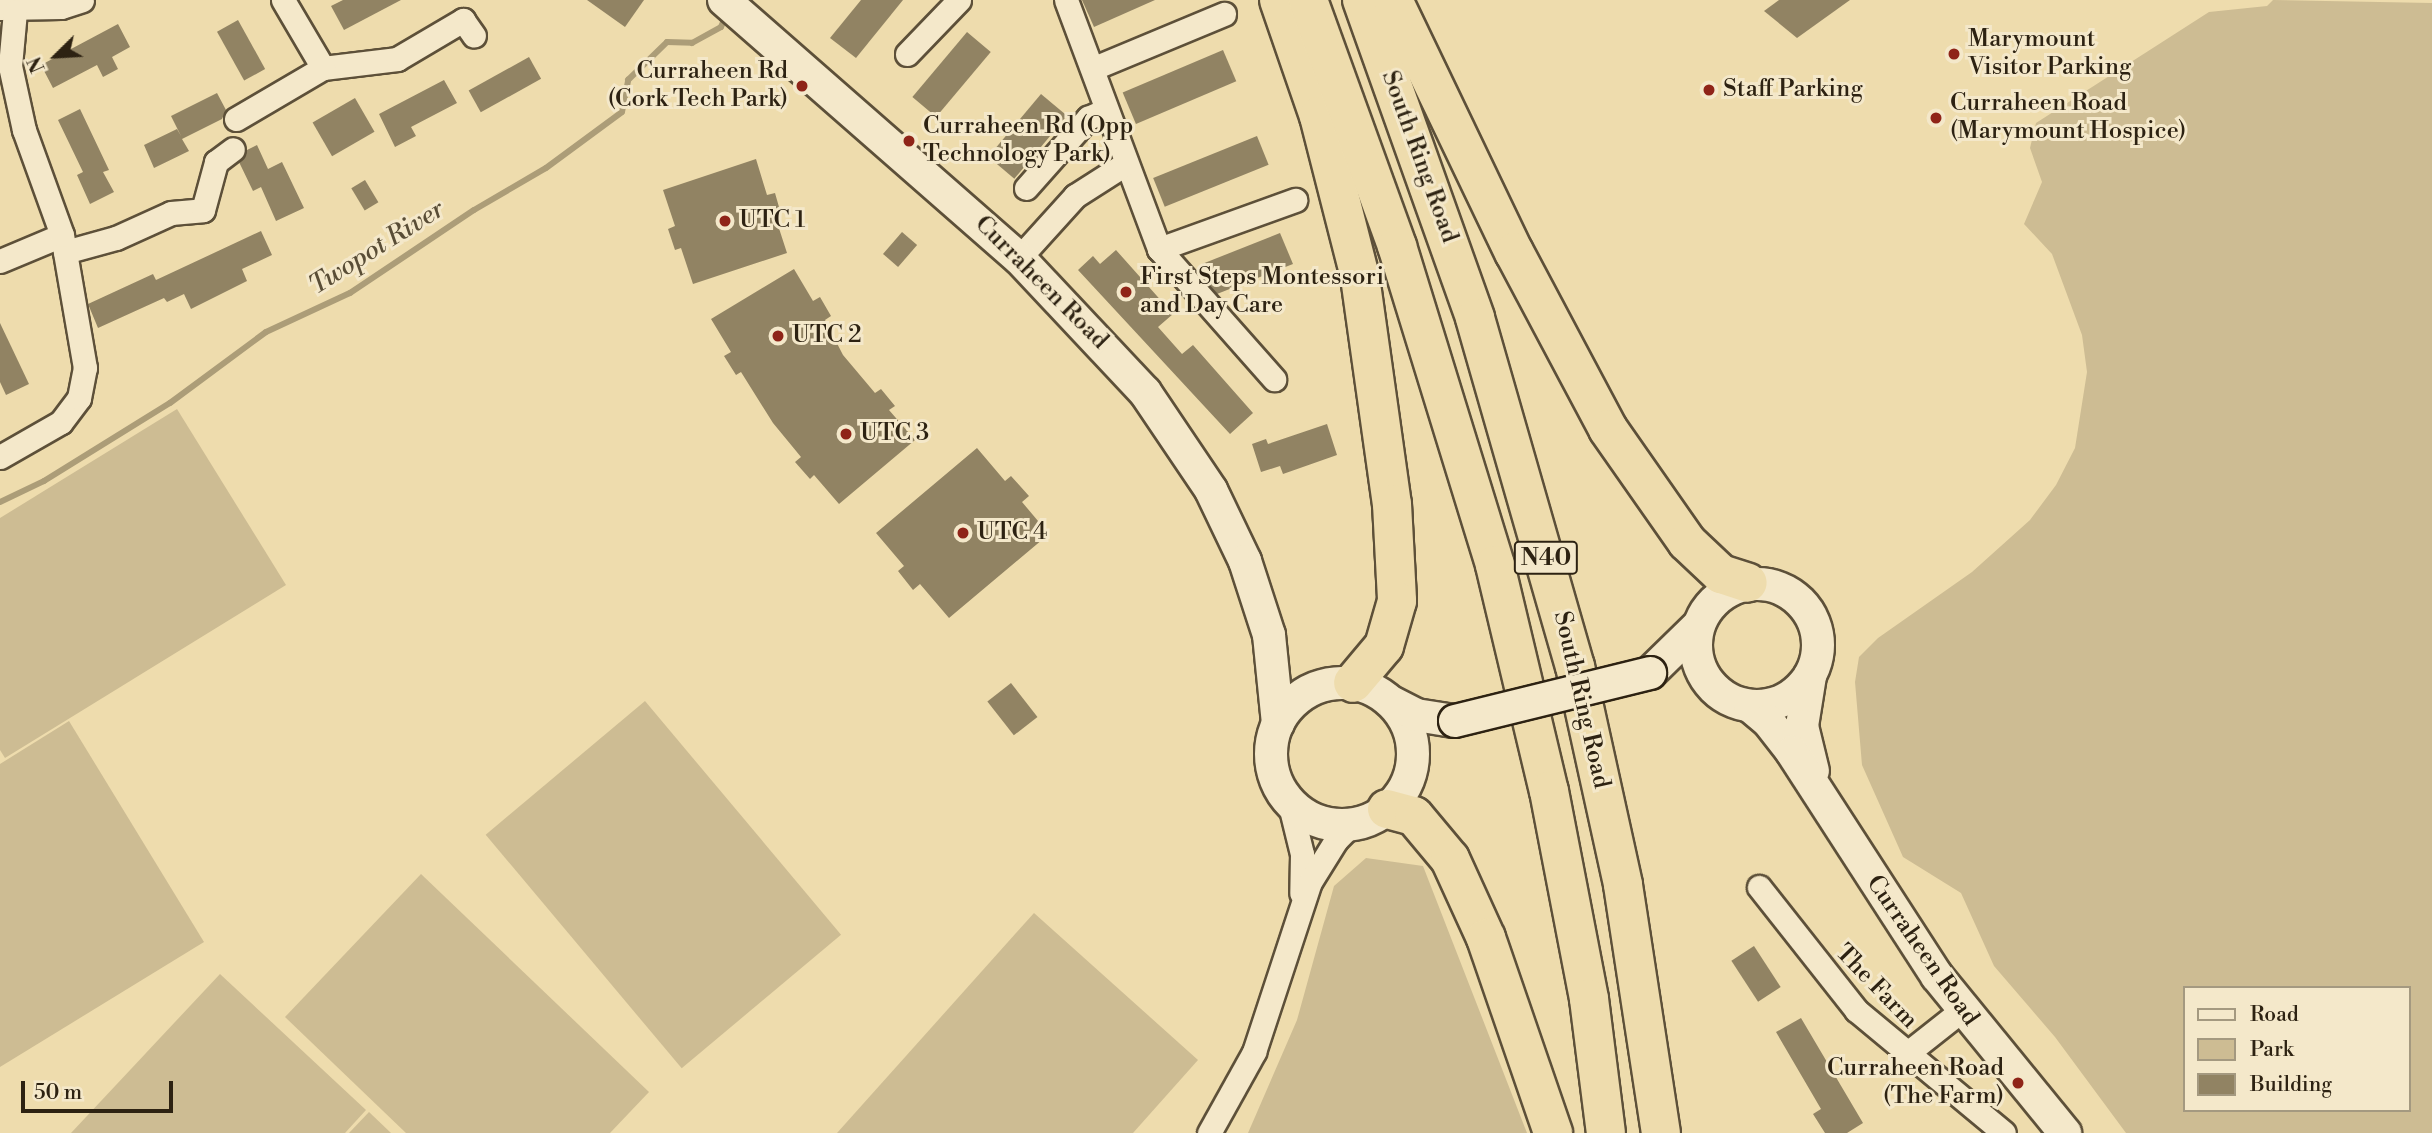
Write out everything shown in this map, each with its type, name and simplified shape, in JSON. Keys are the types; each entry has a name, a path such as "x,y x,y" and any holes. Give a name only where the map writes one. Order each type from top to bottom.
{"highway":[{"path":"1279,0 1319,116 1357,265 1392,504 1397,601 1384,646 1353,683"},
{"name":"South Ring Road","path":"1308,0 1397,246 1494,565 1549,791 1589,999 1606,1133"},
{"name":"South Ring Road","path":"1362,0 1475,318 1575,666 1623,885 1661,1133"},
{"path":"1393,0 1514,252 1608,429 1687,542 1720,574 1748,583"},
{"path":"1387,809 1414,816 1450,859 1486,938 1553,1133"}],"street":[{"path":"0,457 61,422 79,398 85,368 63,244 24,130 10,66 7,10 61,7 82,0"},
{"path":"283,0 323,68"},
{"path":"907,54 959,0"},
{"path":"1066,0 1094,68 1125,164 1159,249 1274,379"},
{"name":"Curraheen Road","path":"732,6 1019,258 1116,356 1167,422 1211,490 1245,561 1269,635 1278,724 1273,739 1273,772 1289,801 1307,816 1329,824 1352,824"},
{"path":"1094,68 1224,14"},
{"path":"236,119 323,68 397,59 463,20 474,36"},
{"path":"1026,188 1088,118 1106,110"},
{"path":"0,261 63,244 116,238 171,213 203,210 216,162 233,149"},
{"path":"1019,258 1074,196 1125,164"},
{"path":"1159,249 1294,200"},
{"path":"1209,1133 1254,1052 1273,1004 1301,903 1321,861 1352,824 1387,809 1399,796 1413,763 1436,734 1455,722 1650,673 1698,626 1717,598 1748,583"},
{"name":"Curraheen Road","path":"1748,583 1780,587 1808,609 1819,647 1810,676 1802,726 1819,791"},
{"path":"1698,626 1697,660 1714,689"},
{"name":"Curraheen Road","path":"1269,635 1315,688"},
{"name":"Curraheen Road","path":"1650,673 1714,689 1730,701 1750,706 1768,720 1819,791 1873,883 1962,1010 2065,1133"},
{"path":"1750,706 1784,700 1810,676"},
{"path":"1278,724 1299,697 1315,688 1353,683 1416,715 1455,722"},
{"path":"1391,702 1405,720 1413,763"},
{"path":"1289,801 1302,854 1301,903"},
{"name":"The Farm","path":"1759,887 1856,1010 1905,1055 2004,1133"},
{"path":"1905,1055 1962,1010"}],"green space":[{"path":"2273,0 2432,3 2432,1133 2126,1133 2055,1037 1994,966 1961,893 1903,857 1862,765 1855,682 1859,657 1878,638 1972,572 2030,520 2056,485 2075,448 2087,372 2082,335 2052,254 2024,224 2042,182 2030,148 2036,123 2209,12 2267,6"},
{"path":"177,409 286,585 5,758 0,750 0,518"},
{"path":"645,701 841,935 682,1068 486,835"},
{"path":"69,721 204,942 0,1067 0,764"},
{"path":"1366,858 1423,866 1527,1133 1248,1133 1297,1020 1334,886"},
{"path":"421,874 649,1092 610,1133 406,1133 285,1017"},
{"path":"1034,913 1198,1060 1133,1133 837,1133"},
{"path":"220,974 366,1110 345,1133 71,1133"},
{"path":"369,1112 391,1133 349,1133"}],"building":[{"path":"343,0 401,0 344,30 331,6"},
{"path":"587,0 644,0 625,27"},
{"path":"861,0 903,0 856,58 830,38"},
{"path":"1082,0 1155,0 1094,27"},
{"path":"1779,0 1850,0 1797,38 1764,11"},
{"path":"238,20 265,69 244,81 217,32"},
{"path":"118,24 130,47 112,57 118,69 103,77 97,65 53,88 41,65"},
{"path":"967,32 991,52 936,117 912,97"},
{"path":"1223,50 1236,81 1136,124 1123,93"},
{"path":"529,57 541,79 481,112 469,90"},
{"path":"444,80 457,103 411,127 416,136 395,147 379,114"},
{"path":"217,93 226,110 222,119 182,139 189,151 154,168 144,145 177,129 181,136 171,116"},
{"path":"1041,94 1067,116 1014,179 988,157"},
{"path":"355,98 374,132 332,156 313,122"},
{"path":"80,109 109,170 103,172 114,192 90,204 77,175 83,172 58,120"},
{"path":"1257,136 1269,165 1165,207 1153,178"},
{"path":"257,145 268,169 282,162 304,208 276,221 261,187 253,191 239,162 247,150"},
{"name":"UTC 1","path":"756,159 767,195 775,193 781,214 775,216 787,253 693,284 681,248 675,250 668,229 675,226 663,190"},
{"path":"365,180 378,202 365,211 351,188"},
{"path":"261,231 272,255 242,269 247,281 191,309 184,294 167,302 164,298 98,328 88,304 153,274 156,280"},
{"path":"902,232 917,245 898,267 883,254"},
{"path":"1280,233 1293,264 1217,294 1210,286 1202,264"},
{"path":"1116,250 1173,314 1158,327 1182,354 1193,345 1253,413 1230,434 1078,270 1093,256 1100,264"},
{"path":"794,269 813,301 820,297 831,316 825,320 843,355 875,393 881,389 895,406 889,410 915,440 839,504 814,475 810,479 795,462 801,457 773,423 741,372 736,375 724,356 731,352 711,319"},
{"path":"0,323 29,384 6,395 0,382"},
{"path":"1327,424 1337,455 1283,474 1280,466 1261,472 1252,444 1266,439 1268,444"},
{"name":"UTC 4","path":"977,448 1005,481 1011,476 1029,496 1022,502 1049,534 949,618 920,584 913,590 898,571 904,566 876,533"},
{"path":"1011,683 1037,717 1014,735 987,701"},
{"path":"1754,946 1781,987 1758,1002 1731,961"},
{"path":"1801,1018 1863,1123 1847,1133 1825,1133 1813,1114 1821,1109 1776,1032"}],"waterway":[{"name":"Twopot River","path":"0,502 44,481 170,403 266,332 350,293 474,210 546,168 622,112 628,80 667,42 692,43 721,27 727,13"}],"place":[{"name":"Marymount Visitor Parking","path":"1954,54"},
{"name":"Curraheen Rd (Cork Tech Park)","path":"802,86"},
{"name":"Staff Parking","path":"1709,90"},
{"name":"Curraheen Road (Marymount Hospice)","path":"1936,118"},
{"name":"Curraheen Rd (Opp Technology Park)","path":"909,141"},
{"name":"UTC 1","path":"725,221"},
{"name":"First Steps Montessori and Day Care","path":"1126,292"},
{"name":"UTC 2","path":"778,336"},
{"name":"UTC 3","path":"846,434"},
{"name":"UTC 4","path":"963,533"},
{"name":"Curraheen Road (The Farm)","path":"2018,1083"}]}
